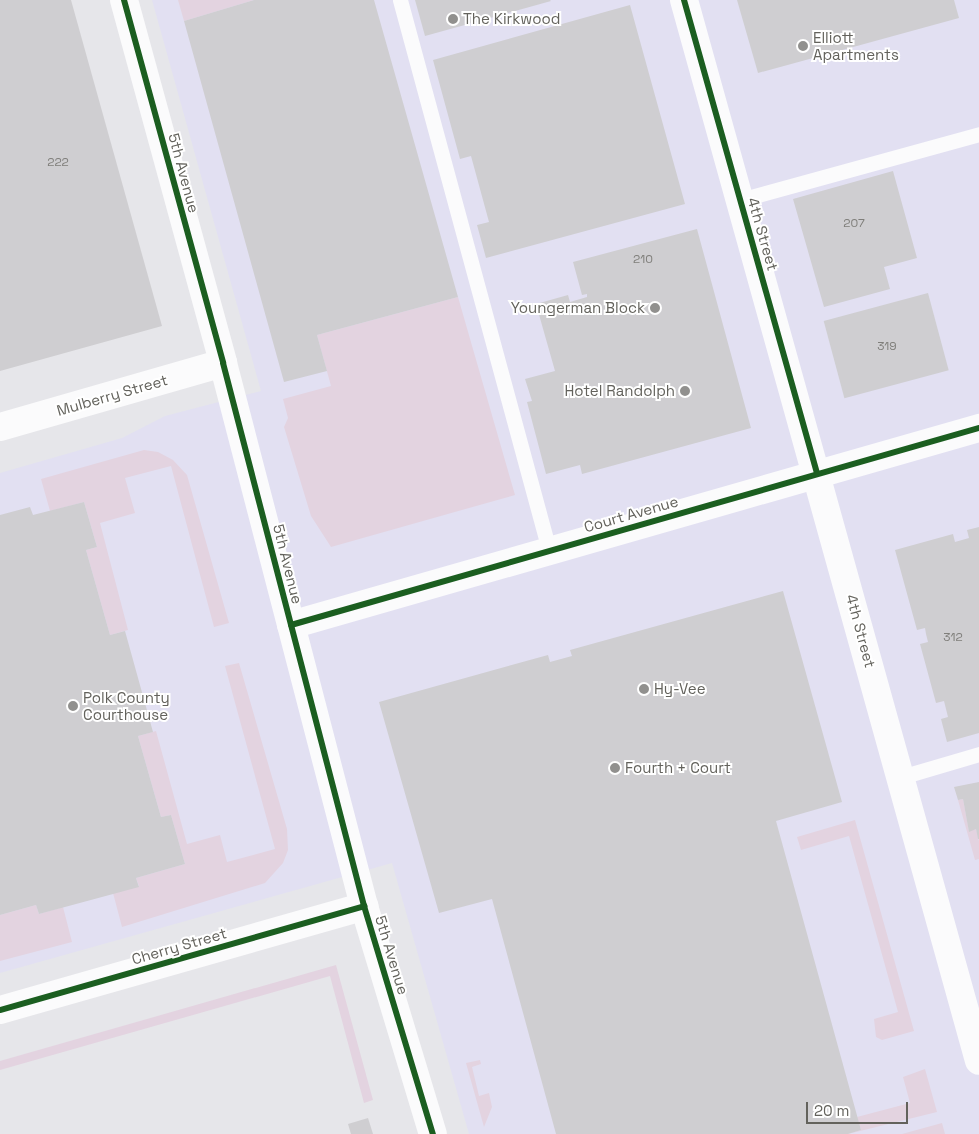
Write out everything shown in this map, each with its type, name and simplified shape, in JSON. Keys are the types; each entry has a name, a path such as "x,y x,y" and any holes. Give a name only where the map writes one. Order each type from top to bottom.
{"street":[{"name":"5th Avenue","path":"124,0 223,363 364,906 433,1134"},
{"name":"4th Street","path":"684,0 979,1061"},
{"name":"Mulberry Street","path":"0,427 223,363"},
{"name":"Court Avenue","path":"291,625 979,428"},
{"name":"Cherry Street","path":"0,1010 364,906"}],"lane":[{"path":"400,0 549,550"},
{"path":"740,200 979,134"},
{"path":"901,777 979,754"}],"shaded area":[{"path":"152,0 979,0 979,1134 469,1134 392,863 0,973 0,473 122,438 165,416 261,391"},
{"path":"178,0 254,0 184,21"},
{"path":"458,297 515,495 331,547 311,516 284,427 288,418 283,399 331,386 317,335"},
{"path":"144,450 158,452 173,460 187,475 229,623 214,627 171,466 125,478 135,513 100,523 128,630 110,635 86,550 97,547 84,502 50,511 41,479"},
{"path":"239,663 287,829 288,850 283,863 265,883 122,927 113,893 139,886 136,878 185,864 171,815 161,817 138,736 156,731 187,844 220,835 227,862 275,849 225,666"},
{"path":"963,799 969,831 976,829 979,841 979,859 975,860 958,800"},
{"path":"855,820 914,1031 882,1040 876,1037 874,1019 898,1012 849,836 801,850 797,837"},
{"path":"36,905 39,914 63,907 72,942 0,961 0,915"},
{"path":"336,965 373,1100 364,1103 330,976 0,1070 0,1061"},
{"path":"480,1060 481,1064 472,1067 479,1096 489,1093 492,1107 484,1127 466,1063"},
{"path":"925,1069 937,1112 848,1134 861,1130 857,1117 910,1103 903,1077"},
{"path":"942,1123 945,1134 902,1134"}],"building":[{"path":"0,0 71,0 162,326 0,371"},
{"path":"254,0 374,0 458,297 317,335 327,371 284,382 184,21"},
{"name":"The Kirkwood","path":"415,0 550,0 551,1 425,36"},
{"name":"Elliott Apartments","path":"737,0 954,0 959,18 758,73"},
{"path":"630,5 685,204 486,258 477,225 489,222 471,156 460,159 433,60"},
{"path":"893,171 917,258 884,267 890,289 824,307 793,199"},
{"path":"697,229 751,428 582,474 580,465 546,474 527,402 532,401 525,379 555,371 536,304 568,295 570,302 587,297 587,294 582,295 573,262"},
{"path":"928,293 949,370 844,398 824,321"},
{"name":"Polk County Courthouse","path":"84,502 97,547 86,550 110,635 125,631 153,732 138,736 161,817 171,815 185,864 136,878 139,887 39,914 36,905 0,915 0,515 30,507 33,515"},
{"path":"979,527 979,733 947,742 941,719 948,717 944,701 936,703 920,644 928,642 925,628 917,630 895,550 953,534 955,542 969,538 967,530"},
{"path":"783,591 842,802 776,821 861,1130 848,1134 556,1134 492,899 439,913 379,702 548,655 550,662 572,656 570,650"},
{"path":"979,782 978,839 976,829 969,832 963,799 958,800 954,787"},
{"path":"368,1118 373,1134 351,1134 348,1124"}],"cycle path":[{"path":"124,0 223,363 364,906 433,1134"},
{"path":"684,0 817,474"},
{"path":"291,625 979,428"},
{"path":"0,1010 364,906"}],"place":[{"name":"The Kirkwood","path":"453,19"},
{"name":"Elliott Apartments","path":"803,46"},
{"name":"Youngerman Block","path":"655,308"},
{"name":"Hotel Randolph","path":"685,391"},
{"name":"Hy-Vee","path":"644,689"},
{"name":"Polk County Courthouse","path":"73,706"},
{"name":"Fourth + Court","path":"615,768"}]}
